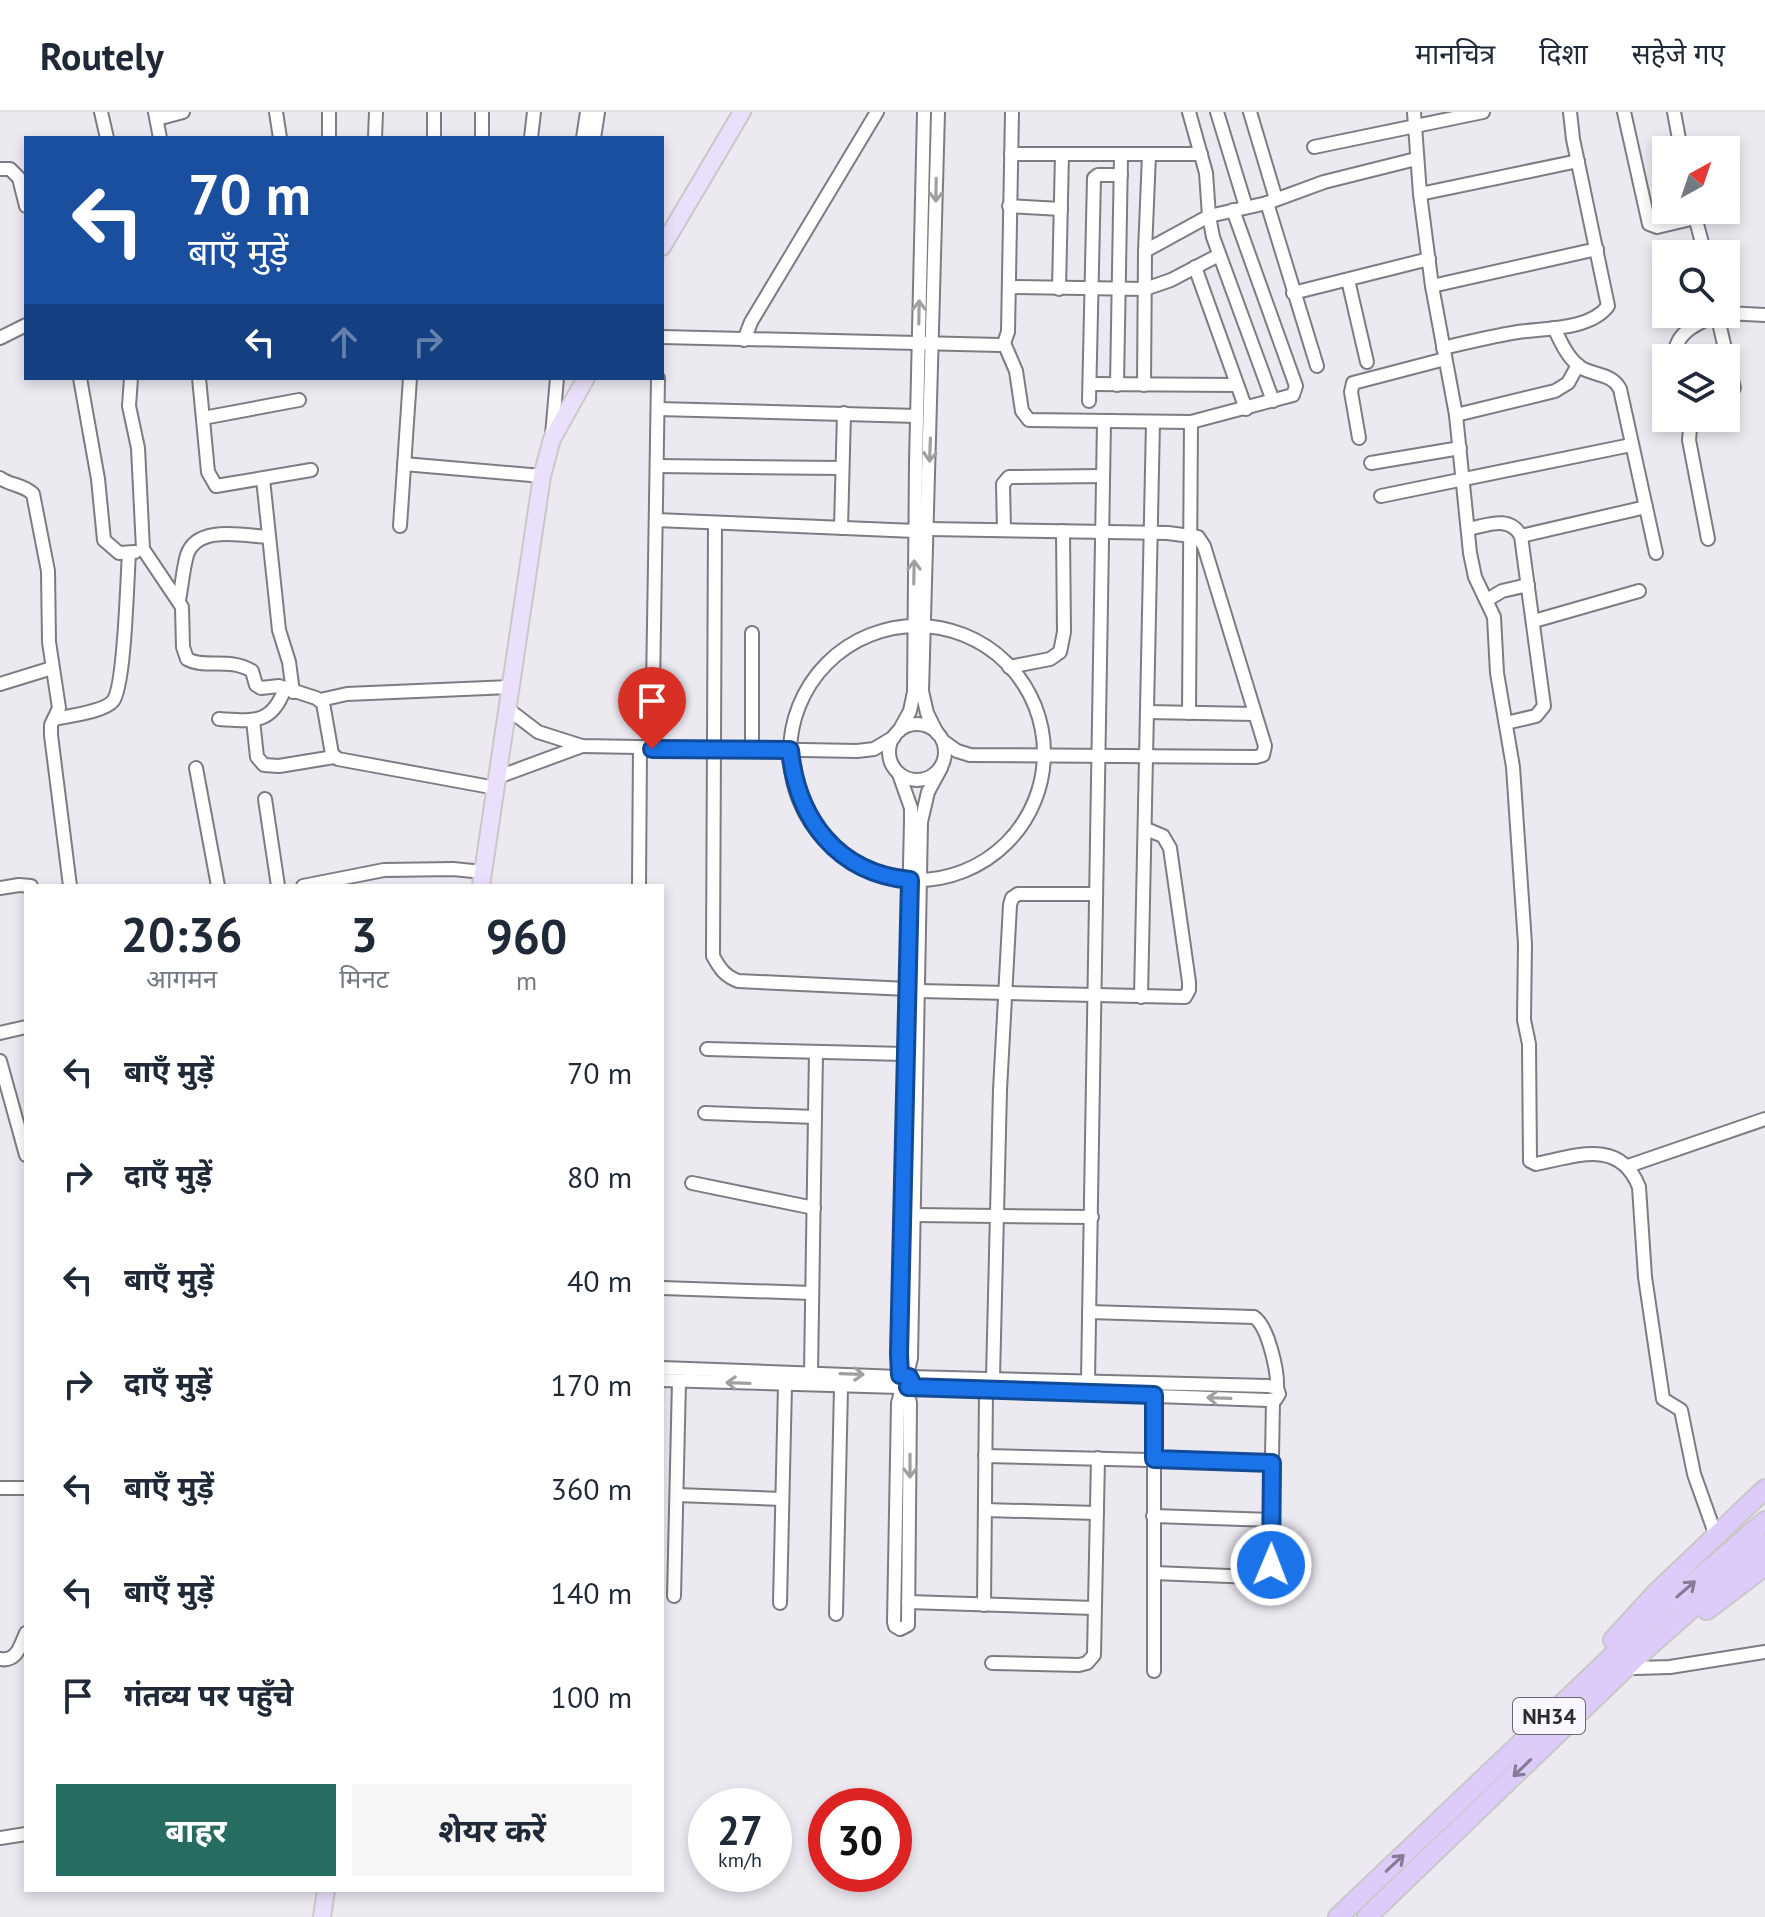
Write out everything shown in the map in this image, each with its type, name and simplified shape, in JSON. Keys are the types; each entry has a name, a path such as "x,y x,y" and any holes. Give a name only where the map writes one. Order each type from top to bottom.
{"highway":[{"path":"1506,1757 1655,1594 1765,1489"},
{"name":"NH34","path":"1338,1917 1645,1625 1765,1521"},
{"name":"NH34","path":"1367,1917 1639,1655 1765,1544"},
{"path":"1568,1724 1678,1631 1765,1566"}],"main road":[{"path":"664,244 742,112"},
{"path":"482,879 542,476 552,439 585,380"},
{"path":"322,1917 326,1892"}],"street":[{"path":"101,112 107,136"},
{"path":"160,136 156,115 183,112"},
{"path":"276,112 280,136"},
{"path":"329,112 329,136"},
{"path":"375,136 376,112"},
{"path":"434,112 434,136"},
{"path":"482,112 482,136"},
{"path":"531,136 534,112"},
{"path":"583,136 587,112"},
{"path":"594,136 598,112"},
{"path":"744,340 751,322 877,112"},
{"path":"915,880 923,806 942,763 940,737 927,713 922,691 920,624 917,416 924,112"},
{"path":"921,530 933,344 938,112"},
{"path":"1012,112 1008,332 1004,343 1016,371 1022,411 1026,418 1104,422 1191,422 1293,395 1296,386 1240,208 1217,112"},
{"path":"1189,112 1206,173 1209,216 1219,255 1273,401"},
{"path":"1250,112 1293,293 1317,366"},
{"path":"1414,112 1416,159 1432,286 1456,415 1475,577 1494,617 1497,673 1506,723 1519,844 1525,944 1524,1020 1529,1044 1530,1161 1536,1164 1592,1154 1612,1156 1628,1166 1639,1187 1645,1277 1663,1399 1681,1410 1694,1474 1716,1536"},
{"path":"1314,147 1479,112"},
{"path":"1359,438 1351,392 1353,383 1508,334 1554,328 1595,317 1608,306 1570,112"},
{"path":"1624,112 1649,224 1657,227 1666,224"},
{"path":"1674,112 1678,136"},
{"path":"1011,154 1201,154"},
{"path":"1059,289 1062,154"},
{"path":"1144,385 1149,155"},
{"path":"1117,385 1121,156"},
{"path":"1145,251 1209,216 1416,159"},
{"path":"1420,194 1578,161"},
{"path":"0,169 10,169 19,178 24,198"},
{"path":"1089,401 1094,178 1098,175 1121,175"},
{"path":"1009,206 1061,209"},
{"path":"1432,286 1597,249"},
{"path":"1009,287 1145,289 1219,255"},
{"path":"1293,293 1429,259"},
{"path":"1195,267 1246,409"},
{"path":"1348,280 1367,362"},
{"path":"1740,314 1765,315"},
{"path":"0,338 24,326"},
{"path":"1554,328 1578,365 1617,383 1656,553"},
{"path":"1677,344 1691,328"},
{"path":"664,337 918,344 1004,343"},
{"path":"1456,415 1555,391 1568,383 1578,365"},
{"path":"80,380 98,479 104,540 113,550 129,554 143,549"},
{"path":"131,380 129,406 138,448 143,549 148,561 182,607 183,647 187,659 196,663 222,662 241,666 252,671 256,685 261,688 289,690 320,700 347,694 511,687"},
{"path":"199,380 208,472 212,482 221,487 311,470"},
{"path":"400,526 410,380"},
{"path":"552,439 557,380"},
{"path":"639,884 656,520 658,380"},
{"path":"1090,384 1237,385"},
{"path":"203,418 299,400"},
{"path":"658,409 917,416"},
{"path":"841,528 844,413"},
{"path":"1088,1380 1104,422"},
{"path":"1141,997 1153,422"},
{"path":"1189,713 1191,422"},
{"path":"1690,432 1708,539"},
{"path":"1381,496 1631,445"},
{"path":"1371,463 1460,448"},
{"path":"404,464 542,476"},
{"path":"657,466 842,468"},
{"path":"1004,530 1003,484 1009,477 1103,476"},
{"path":"0,478 25,487 35,497 48,571 49,642 59,708 51,735 70,884"},
{"path":"219,719 253,720 272,713 289,690 289,662 279,630 263,479"},
{"path":"1521,536 1646,507"},
{"path":"656,520 841,528 1152,533 1198,537 1204,546 1265,746 1263,755 1259,757 970,755 942,763 926,779 908,778 881,759 857,751"},
{"path":"1468,529 1504,522 1517,528 1521,536 1544,706 1536,716 1506,723"},
{"path":"715,523 711,946 720,969 728,977 738,981 913,990 1185,997 1189,990 1168,841 1146,829"},
{"path":"1009,667 1050,659 1060,652 1064,632 1063,531"},
{"path":"179,600 187,555 197,541 212,535 269,537"},
{"path":"54,719 104,707 115,696 125,634 129,554"},
{"path":"1487,600 1502,591 1528,585"},
{"path":"1534,621 1639,591"},
{"path":"913,990 905,1054 899,1354 904,1382 910,1399 908,1625 900,1629 894,1622 898,1403 904,1382 911,1358 915,1215 915,880 911,808 889,752 910,711 920,624"},
{"path":"920,624 979,641 1009,667 1024,684 1035,705 1045,755 1037,797 1022,826 1006,844 974,867 915,880 892,878 859,865 822,836 799,796 792,773 790,750 802,697 830,662 871,635 920,624"},
{"path":"752,633 752,751"},
{"path":"0,684 52,668"},
{"path":"320,700 325,707 334,757"},
{"path":"508,709 543,734 582,746 857,751 878,747 914,725 922,725 957,751 970,755"},
{"path":"1147,712 1255,714"},
{"path":"253,720 257,757 264,765 279,766 334,757 358,765 497,782 543,759 582,746"},
{"path":"543,734 543,759"},
{"path":"196,768 218,884"},
{"path":"265,799 278,884"},
{"path":"312,884 365,872 435,869 482,879"},
{"path":"365,872 370,884"},
{"path":"0,888 24,885"},
{"path":"993,1378 1000,1090 1012,898 1031,893 1095,894"},
{"path":"0,1033 24,1027"},
{"path":"707,1049 905,1054"},
{"path":"811,1373 816,1052"},
{"path":"0,1061 24,1148"},
{"path":"705,1113 815,1117"},
{"path":"1628,1166 1765,1119"},
{"path":"692,1183 814,1208"},
{"path":"915,1215 1092,1217"},
{"path":"664,1288 812,1293"},
{"path":"1089,1312 1254,1317 1263,1325 1276,1372 1271,1565 1267,1574 1254,1577 1154,1573"},
{"path":"664,1368 811,1373 986,1390 1154,1395 1275,1394"},
{"path":"664,1380 841,1387 993,1378 1088,1380 1275,1394"},
{"path":"674,1596 679,1381"},
{"path":"780,1603 785,1385"},
{"path":"836,1614 841,1387"},
{"path":"984,1605 986,1390"},
{"path":"1154,1395 1154,1671"},
{"path":"985,1456 1272,1463"},
{"path":"992,1663 1070,1665 1087,1663 1094,1655 1098,1458"},
{"path":"0,1488 24,1488"},
{"path":"677,1495 782,1499"},
{"path":"985,1510 1097,1513"},
{"path":"1153,1516 1272,1520"},
{"path":"908,1602 1094,1608"},
{"path":"0,1659 11,1659 24,1637"},
{"path":"1635,1668 1670,1667 1765,1652"},
{"path":"0,1838 24,1834"}],"route":[{"path":"652,749 790,750 794,784 822,836 859,865 892,878 910,880 899,1354 900,1375 909,1377 908,1387 1154,1395 1154,1459 1272,1463 1271,1565"}]}
